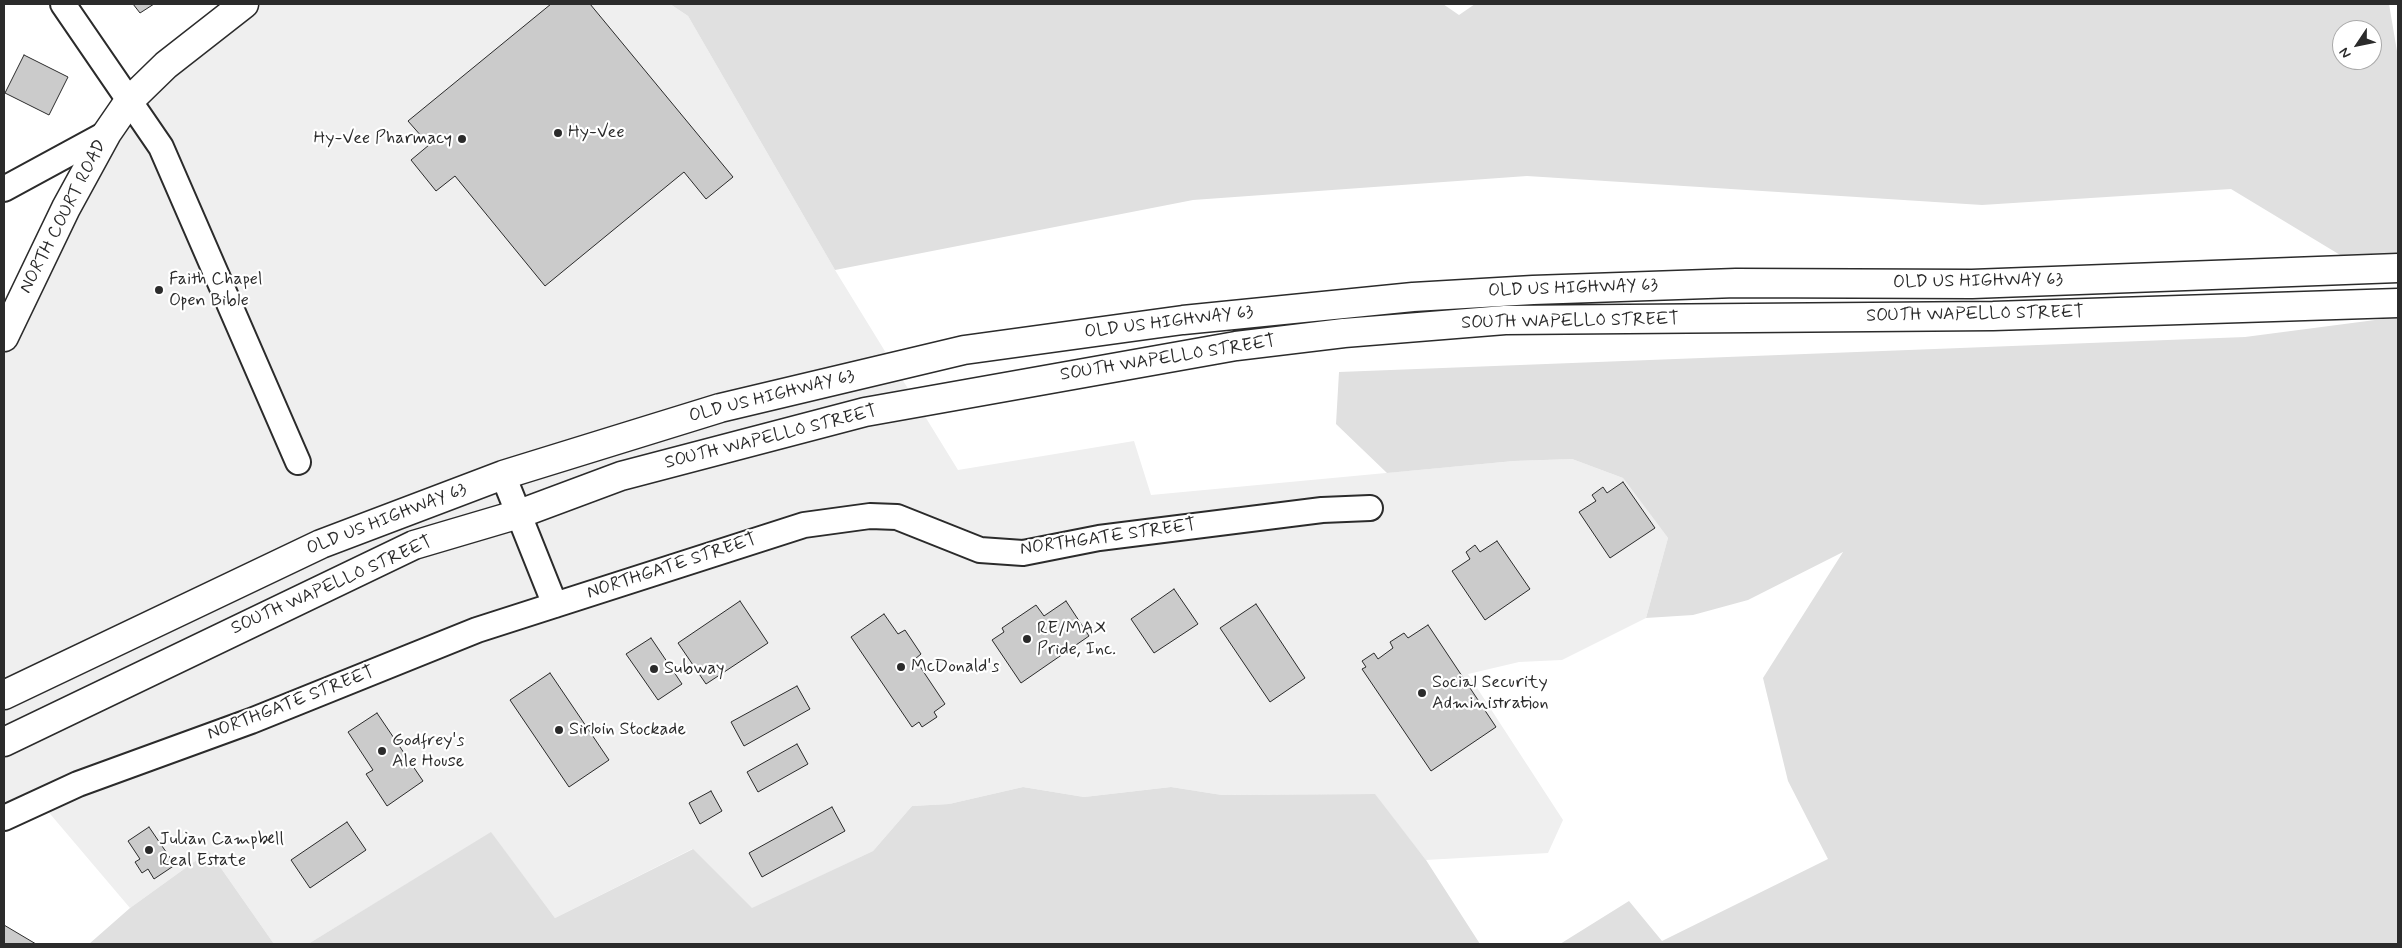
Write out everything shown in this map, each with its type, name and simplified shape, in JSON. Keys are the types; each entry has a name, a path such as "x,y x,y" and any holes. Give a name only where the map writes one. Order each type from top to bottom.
{"main road":[{"name":"NORTH COURT ROAD","path":"4,337 66,208 107,133 129,101 166,65 244,4"},
{"name":"OLD US HIGHWAY 63","path":"4,695 321,544 503,475 720,408 964,350 1183,320 1413,297 1533,290 1736,283 1972,284 2398,268"},
{"name":"SOUTH WAPELLO STREET","path":"4,742 414,545 519,514 621,476 865,412 1236,346 1344,333 1505,320 1993,316 2398,303"}],"street":[{"path":"63,4 161,147 298,462"},
{"path":"4,188 107,133"},
{"path":"503,475 555,605"},
{"name":"NORTHGATE STREET","path":"4,818 78,784 251,721 477,630 804,525 870,516 898,518 980,550 1023,553 1118,536 1322,510 1370,508"}],"shaded area":[{"path":"244,4 670,4 688,16 835,270 958,470 1134,441 1151,495 1514,461 1572,459 1623,478 1668,538 1646,618 1562,660 1519,662 1468,674 1563,820 1548,853 1426,860 1374,794 1222,795 1171,787 1084,797 1023,787 949,804 912,806 873,851 752,909 692,849 555,918 491,833 308,944 274,944 209,851 130,908 40,802 4,818 4,336 107,133"},
{"path":"670,4 1443,4 1459,15 1475,4 2389,4 2398,57 2398,268 2365,270 2231,189 1982,205 1527,176 1193,200 835,270 688,16"},
{"path":"2398,317 2398,944 1560,944 1629,901 1662,941 1828,859 1788,781 1763,678 1843,552 1748,600 1693,615 1646,618 1668,538 1623,478 1572,459 1514,461 1387,473 1336,424 1339,372 2245,337"},
{"path":"1023,787 1084,797 1171,787 1222,795 1375,794 1426,860 1480,944 308,944 491,832 555,918 693,849 752,908 873,851 912,806 949,804"},
{"path":"209,851 274,944 89,944 130,908"}],"building":[{"path":"133,4 154,4 140,13"},
{"name":"Hy-Vee","path":"551,4 590,4 733,177 706,199 684,172 545,286 455,176 436,191 411,160 429,145 408,121"},
{"path":"24,55 68,77 49,115 5,93"},
{"path":"1623,482 1655,528 1610,558 1579,512 1596,501 1592,495 1603,487 1607,493"},
{"path":"1497,541 1530,589 1485,620 1452,571 1470,559 1466,552 1475,545 1480,552"},
{"path":"1174,589 1198,624 1154,653 1131,619"},
{"path":"740,601 768,643 706,684 678,643"},
{"path":"1066,601 1089,636 1021,683 992,640 1004,632 1002,628 1036,605 1044,616"},
{"path":"1256,604 1305,678 1270,702 1220,628"},
{"path":"884,614 898,634 905,630 921,654 915,659 945,704 934,712 937,717 922,727 919,722 912,727 851,637"},
{"path":"1428,625 1496,727 1431,771 1362,669 1366,667 1362,661 1374,653 1378,659 1393,648 1390,642 1404,633 1408,638"},
{"name":"Subway","path":"651,638 682,684 658,700 626,654"},
{"name":"Sirloin Stockade","path":"550,673 609,760 569,787 510,700"},
{"path":"797,686 810,709 744,746 731,722"},
{"name":"Godfrey's Ale House","path":"377,713 423,781 387,806 366,774 373,770 348,732"},
{"path":"797,744 808,764 758,792 747,772"},
{"path":"711,791 722,811 700,824 689,803"},
{"path":"832,807 845,831 762,877 749,853"},
{"path":"347,822 366,850 310,888 291,860"},
{"name":"Julian Campbell Real Estate","path":"149,827 175,865 154,879 148,869 142,873 135,862 140,859 128,841"},
{"path":"4,925 36,944 4,944"}],"place":[{"name":"Hy-Vee","path":"558,133"},
{"name":"Hy-Vee Pharmacy","path":"462,139"},
{"name":"Faith Chapel Open Bible","path":"159,290"},
{"name":"RE/MAX Pride, Inc.","path":"1027,639"},
{"name":"McDonald's","path":"901,667"},
{"name":"Subway","path":"654,669"},
{"name":"Social Security Administration","path":"1422,693"},
{"name":"Sirloin Stockade","path":"559,730"},
{"name":"Godfrey's Ale House","path":"382,751"},
{"name":"Julian Campbell Real Estate","path":"149,850"}]}
